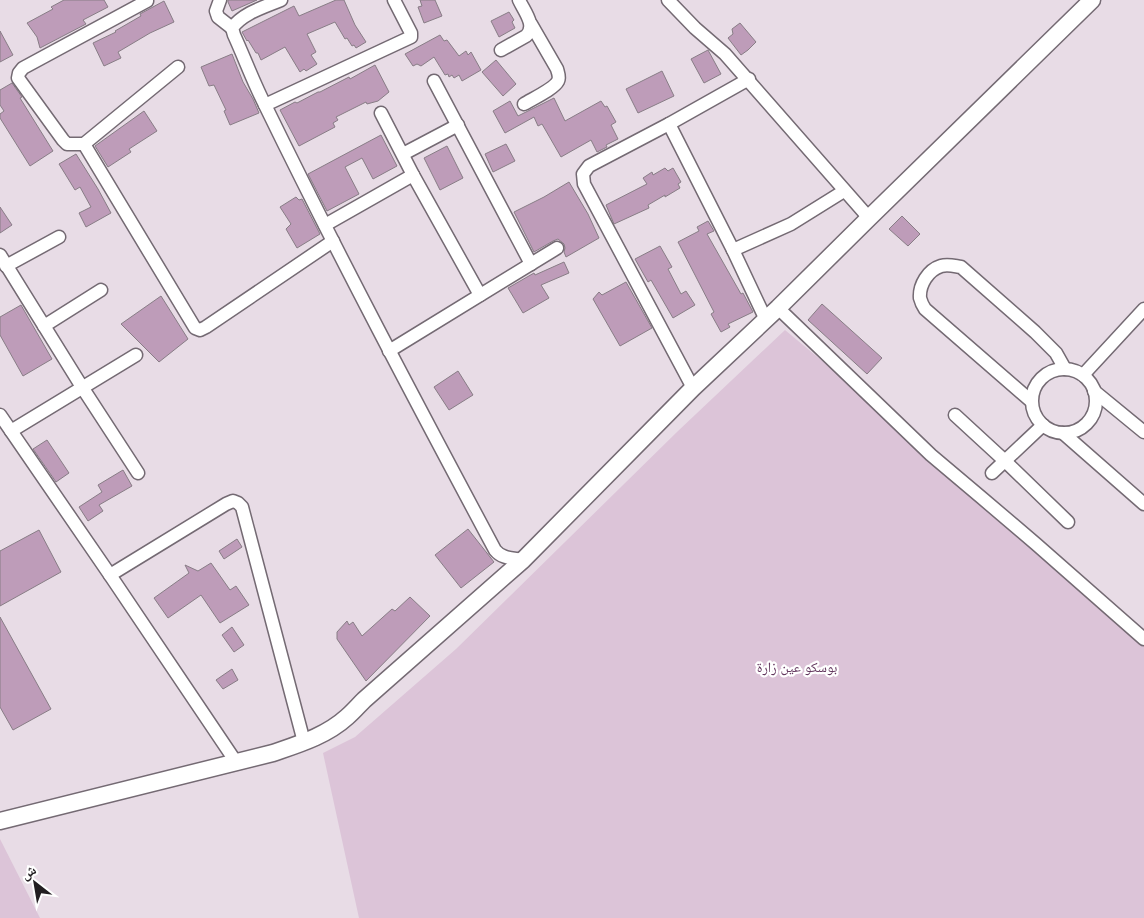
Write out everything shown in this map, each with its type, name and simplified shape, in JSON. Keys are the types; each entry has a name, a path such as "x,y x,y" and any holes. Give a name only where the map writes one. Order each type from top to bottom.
{"main road":[{"path":"0,821 273,753 323,734 346,718 523,560 693,388 766,320 1092,0"}],"street":[{"path":"220,0 216,12 218,17 232,28 265,105 325,225 389,351 495,550 502,557 523,560"},
{"path":"232,28 238,20 281,0"},
{"path":"265,105 410,37 411,33 394,0"},
{"path":"519,0 557,69 559,77 553,87 524,104"},
{"path":"668,0 694,28 725,54 749,79 869,218"},
{"path":"147,1 23,68 19,72 18,78 63,140 67,144 84,144 178,67"},
{"path":"501,50 526,36 529,33 531,24"},
{"path":"693,388 584,184 584,174 590,166 749,79"},
{"path":"434,81 531,264"},
{"path":"381,113 413,175 480,295"},
{"path":"669,124 766,320"},
{"path":"403,154 458,125"},
{"path":"84,144 194,328 200,330 206,327 334,241"},
{"path":"325,225 413,175"},
{"path":"733,250 791,224 844,191"},
{"path":"59,237 3,260 138,473"},
{"path":"389,351 556,248"},
{"path":"1031,401 925,309 920,299 926,276 939,266 948,264 961,267 1035,332 1056,353 1065,369"},
{"path":"44,326 101,290"},
{"path":"778,308 932,454 1144,639"},
{"path":"1083,375 1144,309"},
{"path":"11,431 136,355"},
{"path":"1065,369 1083,375 1094,391 1096,406 1090,420 1078,430 1064,433 1049,430 1042,425 1034,415 1031,401 1034,388 1042,377 1054,370 1065,369"},
{"path":"1094,391 1144,432"},
{"path":"0,415 236,762"},
{"path":"955,415 1068,522"},
{"path":"992,474 1042,425"},
{"path":"1064,433 1144,504"},
{"path":"110,575 226,504 233,501 238,503 242,507 304,742"}],"green space":[{"name":"بوسكو عين زارة","path":"785,330 1144,629 1144,918 359,918 323,753 355,737 456,649 678,431"},
{"path":"0,839 40,918 0,918"}],"building":[{"path":"64,0 104,0 108,7 83,20 86,24 40,48 37,37 27,23 53,9 51,7"},
{"path":"228,0 257,0 232,11"},
{"path":"336,0 344,0 355,25 366,42 356,48 354,45 352,46 347,38 345,39 335,22 307,34 316,52 311,55 317,64 306,71 304,69 300,72 285,47 261,60 242,32 294,6 299,16"},
{"path":"420,0 435,0 442,16 424,23 418,7 422,6"},
{"path":"164,1 174,22 150,33 118,52 121,58 104,66 93,43 116,32 141,16 140,14"},
{"path":"509,12 514,20 512,22 515,28 499,37 491,21"},
{"path":"740,23 756,42 741,55 728,38 733,34 732,29"},
{"path":"0,31 13,55 0,62"},
{"path":"440,35 444,41 447,40 459,56 466,51 468,55 471,52 481,70 462,81 459,75 454,78 452,75 449,77 448,74 445,75 434,57 421,66 417,64 413,66 405,54"},
{"path":"708,50 721,74 704,83 691,59"},
{"path":"232,54 243,82 259,113 230,125 224,111 226,110 214,85 209,86 201,67"},
{"path":"496,60 516,84 503,96 482,72"},
{"path":"375,65 389,92 378,101 367,104 366,102 336,117 338,120 333,123 335,127 299,146 280,110 349,77 350,79"},
{"path":"662,71 674,96 638,113 626,89"},
{"path":"12,83 53,151 30,166 0,118 0,114 4,111 0,105 0,90"},
{"path":"554,98 565,121 601,101 605,107 607,106 616,122 611,125 618,139 597,152 591,140 561,157 542,124 538,126 534,117 505,133 493,111 510,101 518,116"},
{"path":"144,111 157,131 129,149 131,152 108,167 95,146"},
{"path":"381,135 397,166 373,179 362,158 345,167 359,194 327,211 308,174"},
{"path":"506,144 515,161 493,172 485,154"},
{"path":"447,146 463,178 440,190 424,158"},
{"path":"76,154 111,213 86,227 79,213 91,207 80,187 75,190 59,164"},
{"path":"665,168 668,171 673,168 681,182 678,184 680,188 648,205 649,208 614,224 606,205 647,184 643,178 652,172 653,175"},
{"path":"569,182 588,214 599,238 566,257 564,244 558,239 534,252 514,212"},
{"path":"296,197 299,200 302,199 320,234 297,248 286,229 291,224 280,207"},
{"path":"0,207 12,225 0,233"},
{"path":"902,216 920,234 908,246 889,229"},
{"path":"708,221 714,231 707,234 753,312 728,324 730,327 721,332 711,314 714,312 678,242 699,231 697,227"},
{"path":"660,246 672,267 668,269 681,294 686,291 695,305 673,318 651,280 648,282 635,259"},
{"path":"564,262 569,273 541,285 549,298 523,313 508,288 534,273 535,275"},
{"path":"626,282 652,328 620,346 593,299 599,292 602,295"},
{"path":"161,296 188,339 159,362 121,324"},
{"path":"822,304 882,358 867,374 808,320"},
{"path":"21,305 52,359 23,376 0,335 0,317"},
{"path":"458,371 473,395 449,410 434,387"},
{"path":"47,440 69,473 56,482 33,449"},
{"path":"123,470 132,486 99,505 103,511 88,521 79,507 102,492 98,485"},
{"path":"468,529 494,562 461,588 435,555"},
{"path":"39,530 61,572 0,606 0,551"},
{"path":"237,539 242,547 224,559 219,551"},
{"path":"211,563 230,590 236,586 249,605 220,623 201,595 168,618 154,598 189,573 185,565 198,571"},
{"path":"410,597 430,616 366,681 337,639 337,632 347,621 349,625 353,622 362,636 392,609 395,611"},
{"path":"0,617 51,709 13,730 0,707"},
{"path":"232,627 244,645 234,652 222,635"},
{"path":"232,669 238,680 223,689 216,680"}]}
